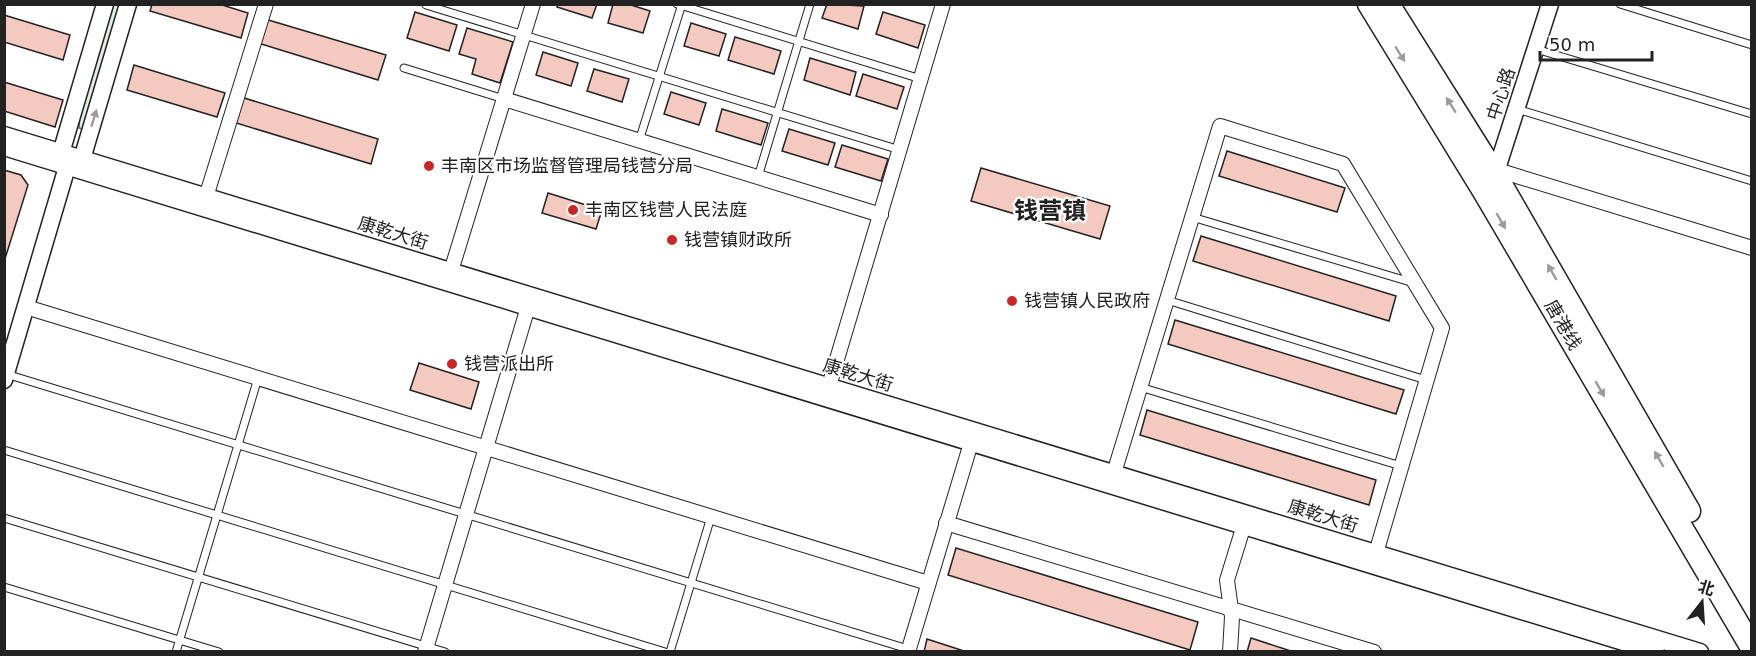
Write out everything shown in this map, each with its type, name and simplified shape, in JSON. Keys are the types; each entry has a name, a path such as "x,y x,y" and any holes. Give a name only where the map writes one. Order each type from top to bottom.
{"highway":[{"name":"唐港线","path":"1369,4 1493,180 1752,648"},
{"name":"唐港线","path":"1388,4 1752,619"}],"street":[{"path":"5,377 70,159 105,4"},
{"path":"70,159 128,4"},
{"path":"206,196 266,4"},
{"path":"449,277 533,4"},
{"path":"828,392 943,4"},
{"name":"中心路","path":"1493,180 1550,4"},
{"path":"504,99 880,215"},
{"path":"1114,473 1220,126 1343,164 1442,328 1376,553"},
{"name":"康乾大街","path":"4,135 70,159 828,392 971,442 1656,651"},
{"name":"康乾大街","path":"4,147 70,159 206,196 449,277 528,307 1114,473 1700,651"},
{"path":"1493,180 1752,248"},
{"path":"26,307 928,583"},
{"path":"426,649 528,307"},
{"path":"908,650 971,442"},
{"path":"946,523 1374,651"},
{"path":"1230,651 1230,607 1227,580 1244,525"}],"lane":[{"path":"758,177 810,4"},
{"path":"1620,4 1752,45"},
{"path":"426,5 900,150"},
{"path":"639,141 680,5 921,79"},
{"path":"1536,49 1752,114"},
{"path":"404,68 504,99"},
{"path":"1517,109 1752,181"},
{"path":"1192,217 1415,283"},
{"path":"1167,300 1426,380"},
{"path":"5,377 238,445 908,650"},
{"path":"176,651 258,378"},
{"path":"1140,387 1401,466"},
{"path":"4,450 665,651"},
{"path":"670,651 711,517"},
{"path":"4,518 426,649 445,651"},
{"path":"4,587 219,651"}],"green space":[{"path":"113,5 121,5 82,129 79,128 80,113"}],"building":[{"path":"152,4 219,4 248,13 241,38 150,11"},
{"path":"558,4 597,4 592,18 557,7"},
{"path":"613,4 628,4 650,11 643,33 608,23"},
{"path":"827,4 864,6 858,29 822,18"},
{"path":"415,12 457,25 449,51 407,38"},
{"path":"883,12 925,25 918,48 876,34"},
{"path":"4,15 70,35 63,60 4,42"},
{"path":"265,19 386,55 378,80 258,43"},
{"path":"691,23 726,34 719,56 684,46"},
{"path":"467,28 513,42 500,83 472,74 476,59 459,54"},
{"path":"735,37 781,51 774,74 728,60"},
{"path":"543,52 578,63 571,86 536,75"},
{"path":"810,58 856,72 850,95 804,80"},
{"path":"134,65 225,93 217,117 127,90"},
{"path":"594,69 629,79 622,102 587,91"},
{"path":"863,74 904,87 897,109 856,96"},
{"path":"4,82 63,100 55,127 4,111"},
{"path":"671,92 706,103 699,125 664,114"},
{"path":"241,97 378,139 371,164 233,122"},
{"path":"722,109 768,123 761,145 716,131"},
{"path":"789,129 835,143 828,165 782,151"},
{"path":"842,145 888,159 881,181 835,167"},
{"path":"1227,151 1345,188 1337,212 1219,176"},
{"name":"钱营镇人民政府","path":"981,168 1110,206 1100,239 971,201"},
{"path":"4,170 21,175 28,185 4,262"},
{"path":"548,193 602,210 596,229 542,213"},
{"path":"1201,236 1396,296 1389,321 1193,261"},
{"path":"1175,320 1404,390 1396,414 1168,344"},
{"name":"钱营派出所","path":"419,363 479,382 471,409 410,390"},
{"path":"1147,410 1376,480 1369,505 1140,435"},
{"path":"956,548 1198,622 1190,650 948,575"},
{"path":"1251,638 1294,652 1247,652"},
{"path":"927,639 967,652 924,652"}],"place":[{"name":"丰南区市场监督管理局钱营分局","path":"429,166"},
{"name":"丰南区钱营人民法庭","path":"573,210"},
{"name":"钱营镇财政所","path":"672,240"},
{"name":"钱营镇人民政府","path":"1012,301"},
{"name":"钱营派出所","path":"452,364"}],"district":[{"name":"钱营镇","path":"1050,211"}]}
